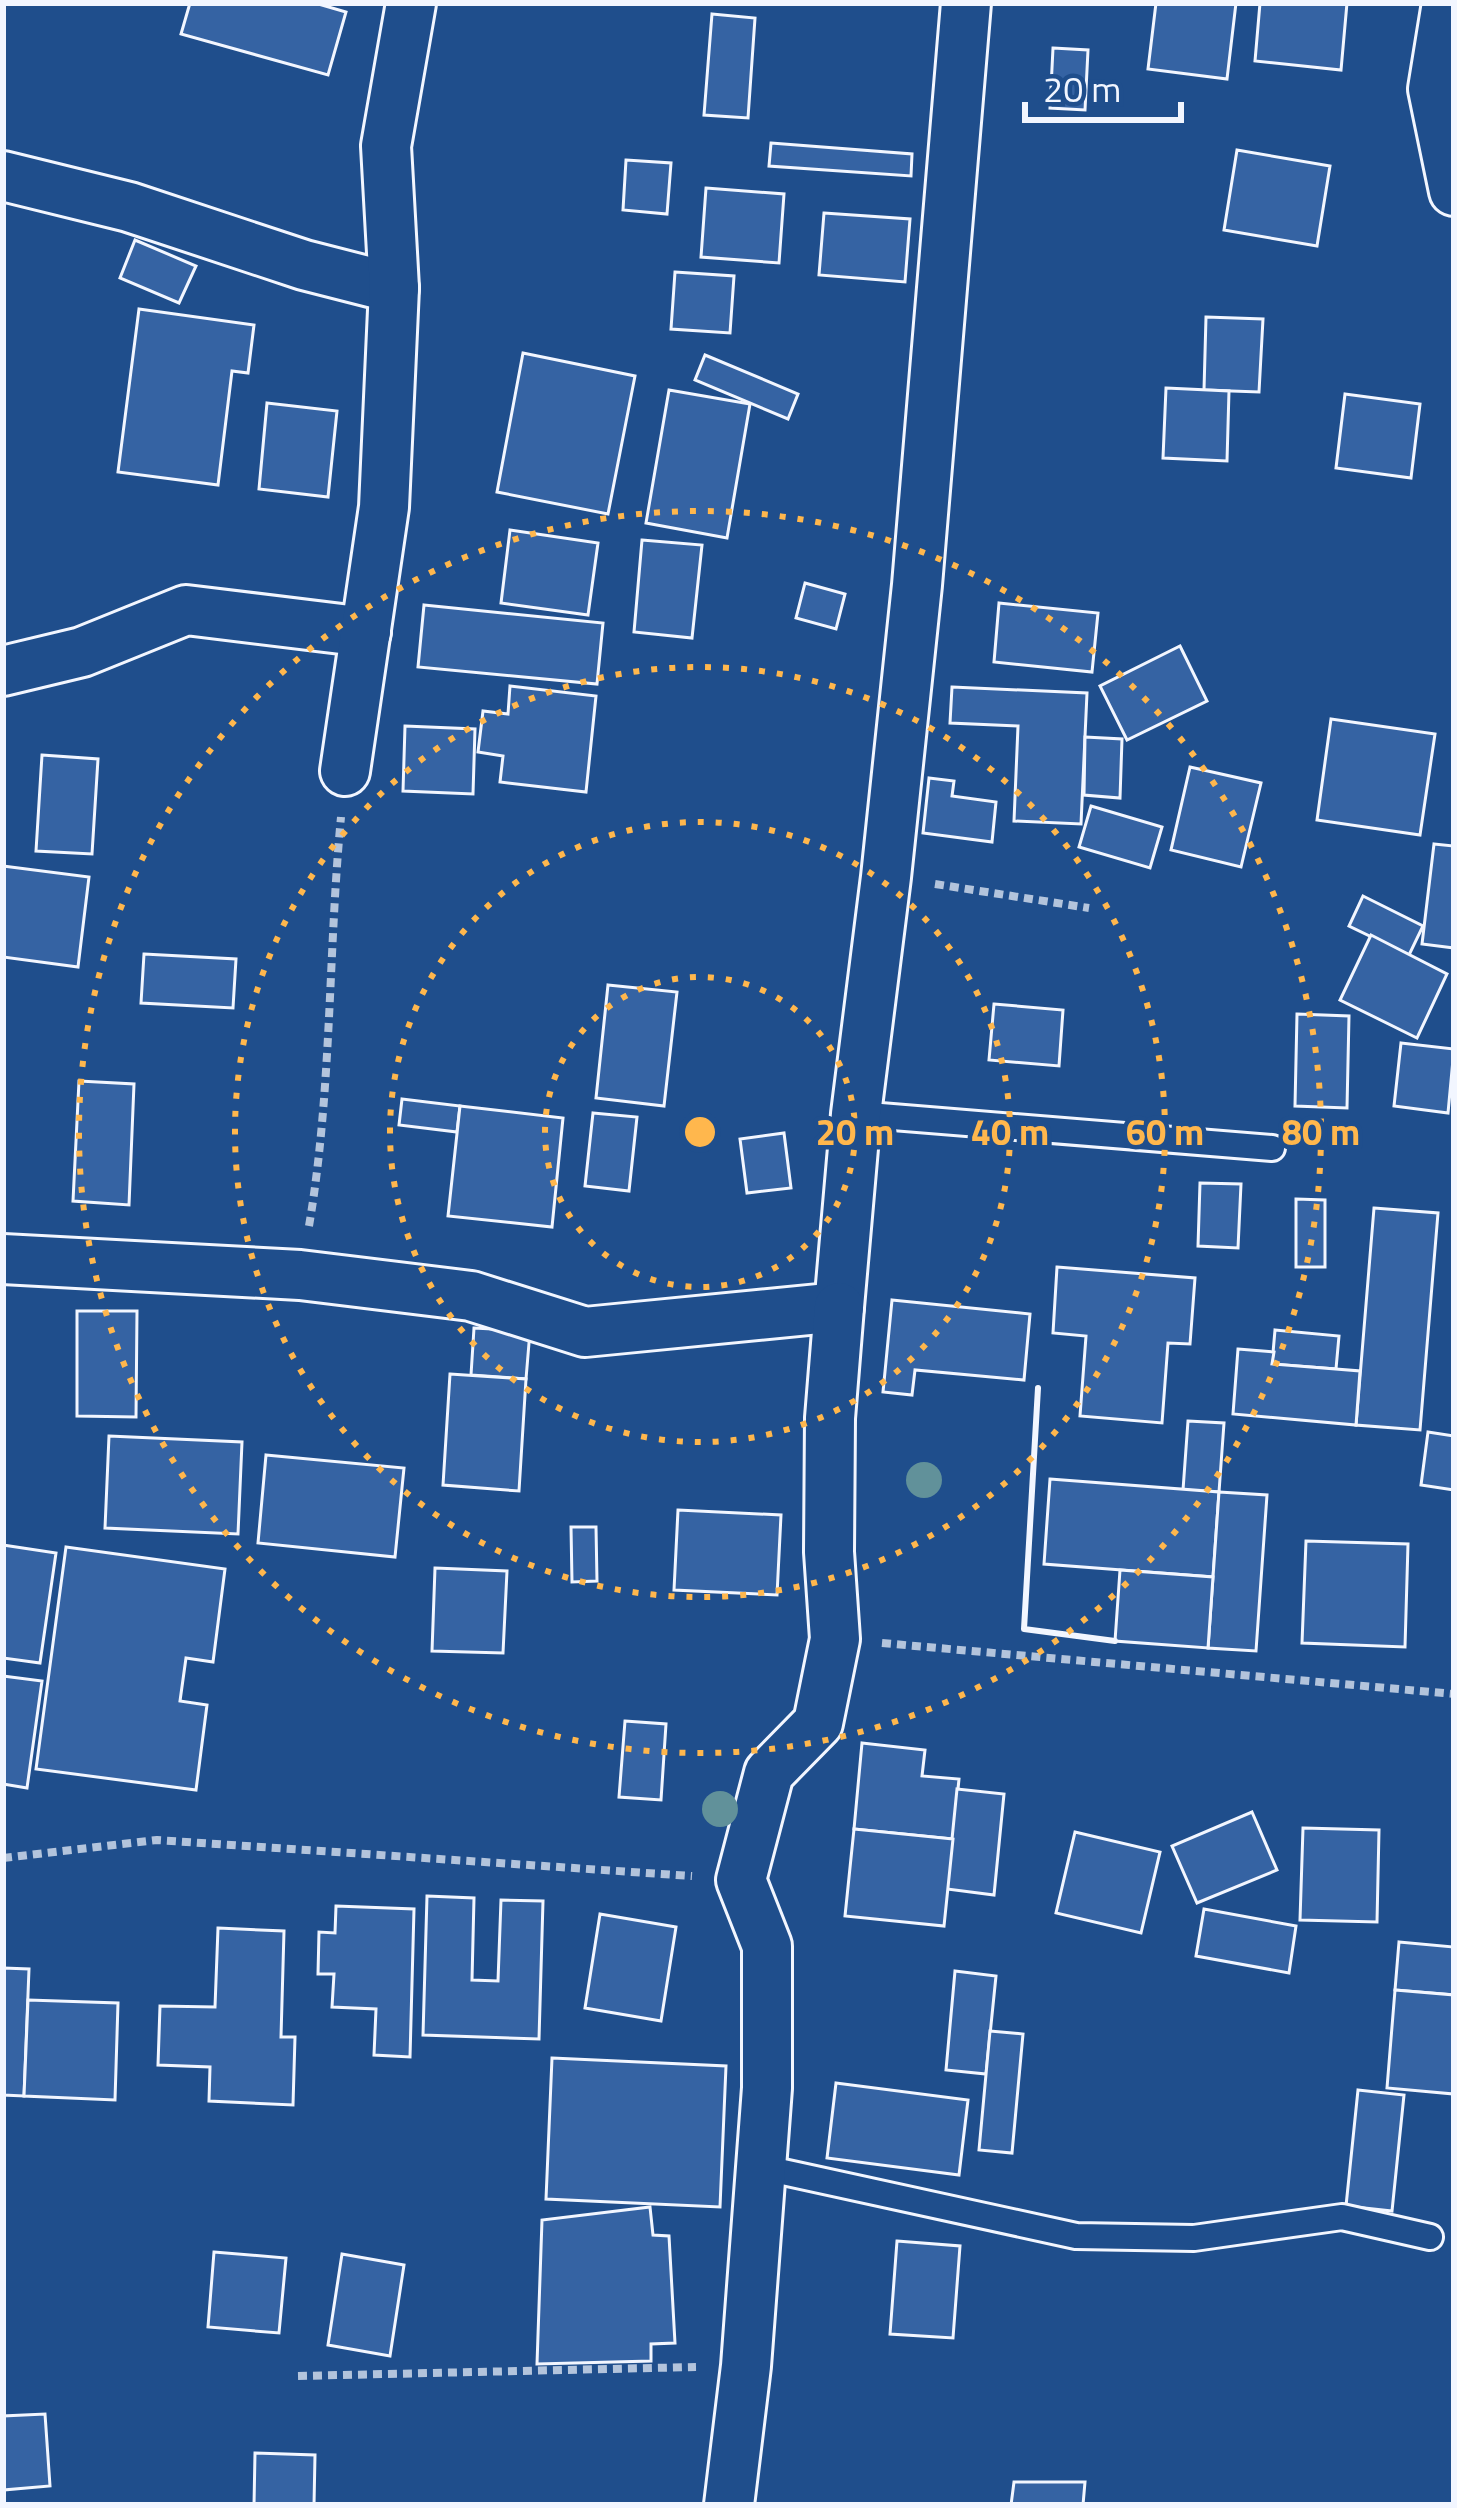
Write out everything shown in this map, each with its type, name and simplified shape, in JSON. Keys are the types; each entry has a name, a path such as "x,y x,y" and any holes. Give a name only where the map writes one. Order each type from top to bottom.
{"street":[{"path":"345,771 385,506 394,288 386,146 411,3"},
{"path":"729,2505 746,2366 767,2088 767,1946 741,1880 769,1773 818,1723 835,1639 829,1552 830,1418 838,1307 921,540 966,3"},
{"path":"1447,3 1432,89 1454,191"},
{"path":"3,176 129,207 304,265 394,288"},
{"path":"3,671 82,652 186,610 366,632"},
{"path":"3,1259 301,1275 471,1296 585,1332 838,1307"}],"lane":[{"path":"856,1114 1272,1148"},
{"path":"760,2167 1076,2236 1194,2238 1342,2217 1430,2237"}],"path":[{"path":"301,1275 322,1151 333,905 345,771"},
{"path":"886,877 1089,908"},
{"path":"835,1639 1454,1694"},
{"path":"3,1858 157,1840 741,1880"},
{"path":"298,2376 746,2366"}],"building":[{"path":"190,3 315,3 346,12 328,75 181,34"},
{"path":"1156,3 1236,3 1227,79 1148,69"},
{"path":"1260,3 1347,3 1341,70 1255,61"},
{"path":"712,14 755,18 748,118 704,115"},
{"path":"1053,48 1088,50 1085,110 1050,108"},
{"path":"771,143 912,154 911,176 769,166"},
{"path":"1237,150 1330,166 1317,246 1224,230"},
{"path":"626,160 671,163 667,214 623,210"},
{"path":"706,188 784,194 779,263 701,257"},
{"path":"824,213 910,219 905,282 819,275"},
{"path":"135,240 196,266 179,303 120,278"},
{"path":"675,272 734,276 730,333 671,329"},
{"path":"139,309 254,325 248,373 232,371 218,485 118,472"},
{"path":"1206,317 1263,319 1259,392 1204,390"},
{"path":"523,353 635,376 608,514 497,492"},
{"path":"705,355 798,394 788,419 695,380"},
{"path":"1166,388 1229,391 1227,461 1163,458"},
{"path":"669,390 750,404 727,538 646,523"},
{"path":"1345,394 1420,404 1411,478 1336,468"},
{"path":"267,403 337,411 328,497 259,489"},
{"path":"510,530 598,543 588,615 501,603"},
{"path":"642,540 702,545 692,638 634,632"},
{"path":"805,583 845,594 836,629 796,618"},
{"path":"999,603 1098,613 1092,672 994,662"},
{"path":"424,605 603,623 597,684 418,667"},
{"path":"1180,646 1207,701 1127,740 1100,686"},
{"path":"510,686 596,696 586,792 500,782 503,756 478,752 483,711 508,714"},
{"path":"952,687 1087,693 1081,824 1014,821 1018,726 950,723"},
{"path":"1331,719 1435,734 1420,835 1317,820"},
{"path":"405,726 475,729 473,794 403,791"},
{"path":"1085,737 1122,739 1120,798 1084,795"},
{"path":"42,755 98,759 92,854 36,851"},
{"path":"1190,767 1261,783 1241,867 1171,850"},
{"path":"929,778 954,781 952,796 996,802 992,842 923,833"},
{"path":"1091,806 1162,827 1150,868 1079,847"},
{"path":"1434,844 1454,846 1454,948 1422,944"},
{"path":"3,866 89,877 78,967 3,957"},
{"path":"1363,896 1423,926 1409,955 1349,926"},
{"path":"1371,935 1447,974 1417,1038 1340,1000"},
{"path":"144,954 236,959 233,1008 141,1003"},
{"path":"608,985 677,992 664,1106 596,1098"},
{"path":"994,1004 1063,1010 1059,1066 989,1060"},
{"path":"1297,1014 1349,1016 1347,1108 1295,1106"},
{"path":"1401,1043 1454,1049 1448,1113 1394,1106"},
{"path":"79,1081 134,1084 129,1205 73,1201"},
{"path":"402,1099 460,1106 457,1132 399,1125"},
{"path":"460,1106 563,1118 552,1227 448,1216"},
{"path":"593,1113 637,1117 629,1191 585,1186"},
{"path":"784,1133 791,1188 747,1193 740,1139"},
{"path":"1200,1183 1241,1184 1238,1248 1198,1246"},
{"path":"1296,1199 1325,1200 1325,1267 1296,1267"},
{"path":"1374,1208 1438,1213 1420,1430 1356,1425"},
{"path":"1057,1267 1195,1278 1190,1344 1168,1343 1162,1423 1080,1416 1086,1336 1053,1333"},
{"path":"892,1300 1030,1314 1024,1380 915,1370 912,1395 883,1392"},
{"path":"77,1311 137,1311 136,1417 77,1416"},
{"path":"474,1328 530,1331 526,1379 471,1375"},
{"path":"1275,1330 1339,1336 1336,1369 1272,1364"},
{"path":"1238,1349 1274,1352 1272,1364 1360,1371 1356,1425 1233,1414"},
{"path":"450,1374 526,1379 519,1491 443,1485"},
{"path":"1188,1421 1224,1423 1219,1492 1183,1490"},
{"path":"1428,1432 1454,1436 1454,1490 1421,1485"},
{"path":"109,1436 242,1442 238,1534 105,1528"},
{"path":"266,1455 404,1468 395,1557 258,1543"},
{"path":"1050,1479 1219,1492 1213,1577 1044,1564"},
{"path":"1219,1492 1267,1495 1256,1651 1208,1648"},
{"path":"678,1510 781,1515 777,1595 674,1590"},
{"path":"571,1527 596,1527 597,1581 572,1582"},
{"path":"1306,1541 1408,1544 1405,1647 1302,1643"},
{"path":"3,1545 56,1553 40,1663 3,1658"},
{"path":"66,1547 225,1569 213,1662 186,1658 180,1701 207,1705 196,1790 36,1769"},
{"path":"435,1568 507,1571 503,1653 432,1651"},
{"path":"1120,1570 1213,1577 1208,1648 1115,1641"},
{"path":"3,1676 42,1681 27,1788 3,1784"},
{"path":"625,1721 666,1724 661,1800 619,1797"},
{"path":"862,1743 925,1750 922,1776 959,1779 953,1839 854,1829"},
{"path":"957,1789 1004,1794 994,1895 947,1889"},
{"path":"1252,1812 1277,1870 1197,1903 1172,1846"},
{"path":"1303,1828 1379,1830 1377,1922 1300,1920"},
{"path":"854,1829 953,1839 944,1926 845,1916"},
{"path":"1075,1832 1160,1852 1141,1933 1056,1913"},
{"path":"427,1896 474,1898 472,1980 498,1981 501,1900 543,1901 539,2039 423,2035"},
{"path":"336,1906 414,1909 410,2057 374,2055 376,2009 332,2007 334,1974 318,1974 319,1932 335,1933"},
{"path":"1204,1909 1296,1926 1289,1973 1196,1956"},
{"path":"600,1914 676,1927 661,2021 585,2008"},
{"path":"218,1928 284,1931 281,2037 295,2037 293,2105 209,2101 210,2067 158,2065 160,2006 215,2007"},
{"path":"1399,1942 1454,1947 1454,1995 1395,1990"},
{"path":"3,1968 29,1969 24,2096 3,2095"},
{"path":"955,1971 996,1976 986,2074 946,2070"},
{"path":"1395,1990 1454,1995 1454,2094 1387,2088"},
{"path":"28,2000 118,2003 115,2100 24,2096"},
{"path":"990,2031 1023,2034 1012,2153 979,2150"},
{"path":"552,2058 726,2066 720,2207 546,2199"},
{"path":"836,2083 968,2100 959,2175 827,2158"},
{"path":"1358,2090 1404,2095 1392,2211 1346,2206"},
{"path":"650,2207 653,2235 669,2236 675,2343 651,2344 651,2361 537,2364 542,2220"},
{"path":"897,2241 960,2246 953,2338 890,2334"},
{"path":"214,2252 286,2258 279,2333 208,2327"},
{"path":"342,2254 404,2265 390,2356 328,2345"},
{"path":"45,2414 50,2486 3,2490 3,2416"},
{"path":"255,2453 315,2455 314,2505 254,2505"},
{"path":"1014,2482 1085,2482 1083,2505 1011,2505"}],"wall":[{"path":"1038,1388 1024,1629 1115,1641"}]}
